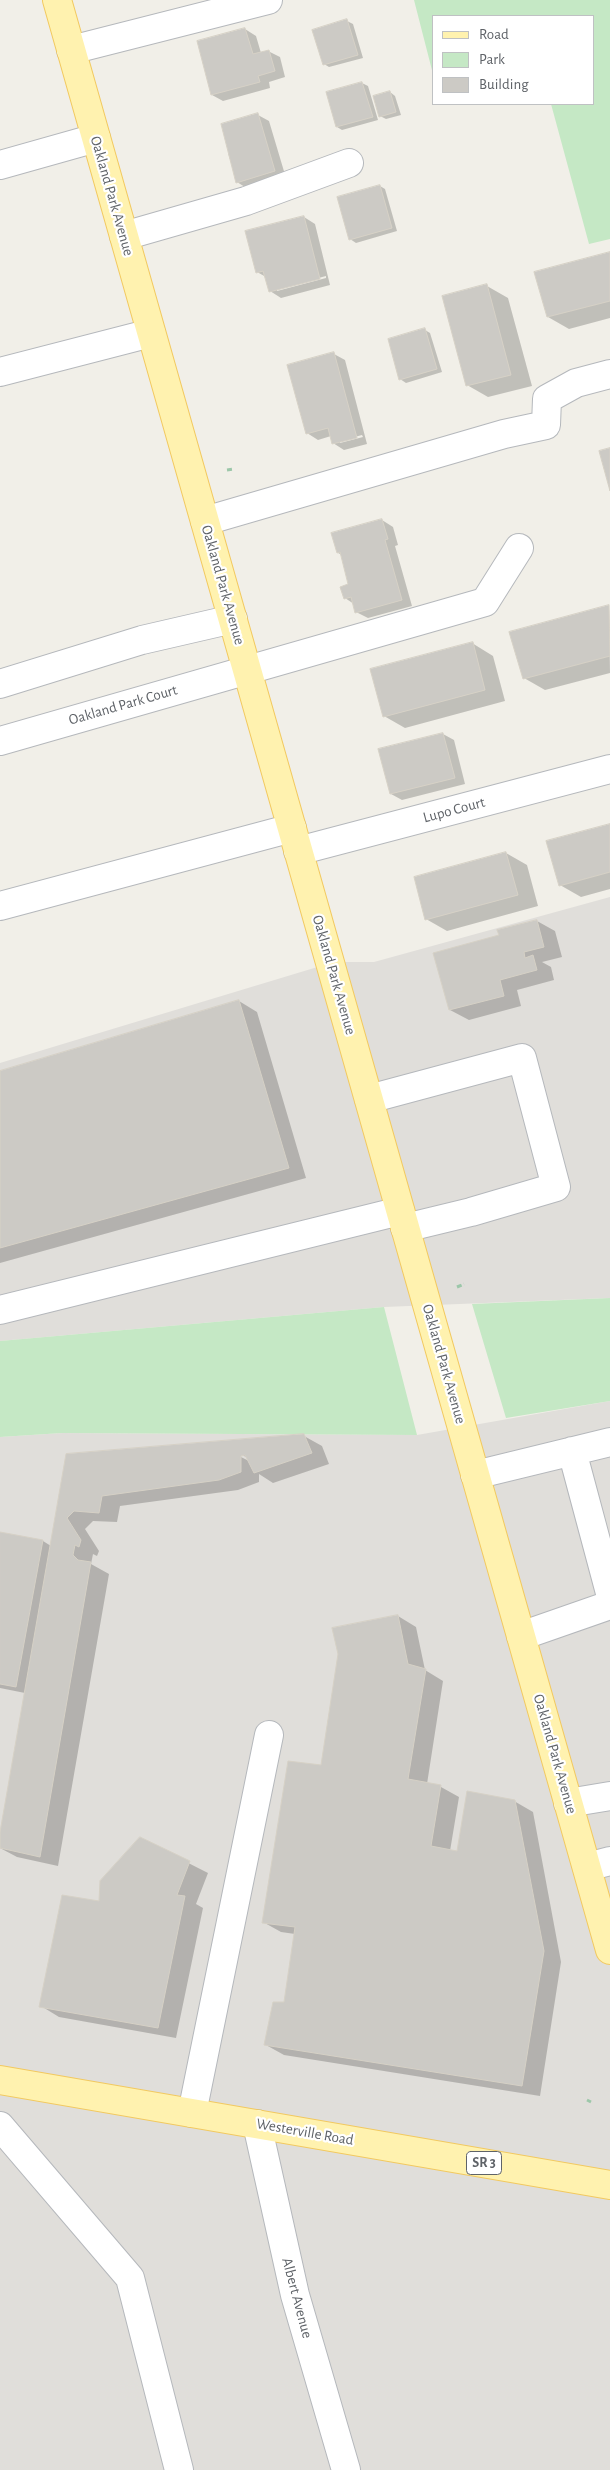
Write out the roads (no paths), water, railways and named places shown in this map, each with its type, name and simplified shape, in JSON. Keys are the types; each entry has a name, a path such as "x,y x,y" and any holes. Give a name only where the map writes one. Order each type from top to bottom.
{"main road":[{"name":"Oakland Park Avenue","path":"57,0 568,1803 598,1864 610,1950"},
{"name":"Westerville Road","path":"0,2080 610,2185"}],"street":[{"path":"71,50 268,0"},
{"path":"0,165 96,138"},
{"path":"124,236 246,201 349,163"},
{"path":"0,372 151,333"},
{"path":"205,522 504,434 546,424 547,399 576,383 610,374"},
{"name":"Oakland Park Court","path":"0,742 247,669 485,602 519,548"},
{"path":"0,684 142,640 232,619"},
{"name":"Lupo Court","path":"0,906 610,769"},
{"path":"0,1310 403,1219 471,1212 556,1187 522,1058 369,1099"},
{"path":"475,1475 610,1442"},
{"path":"572,1451 610,1594"},
{"path":"521,1636 610,1605"},
{"path":"192,2113 269,1735"},
{"path":"568,1803 610,1796"},
{"name":"Albert Avenue","path":"256,2124 295,2296 346,2470"},
{"path":"0,2126 130,2278 179,2470"}]}
